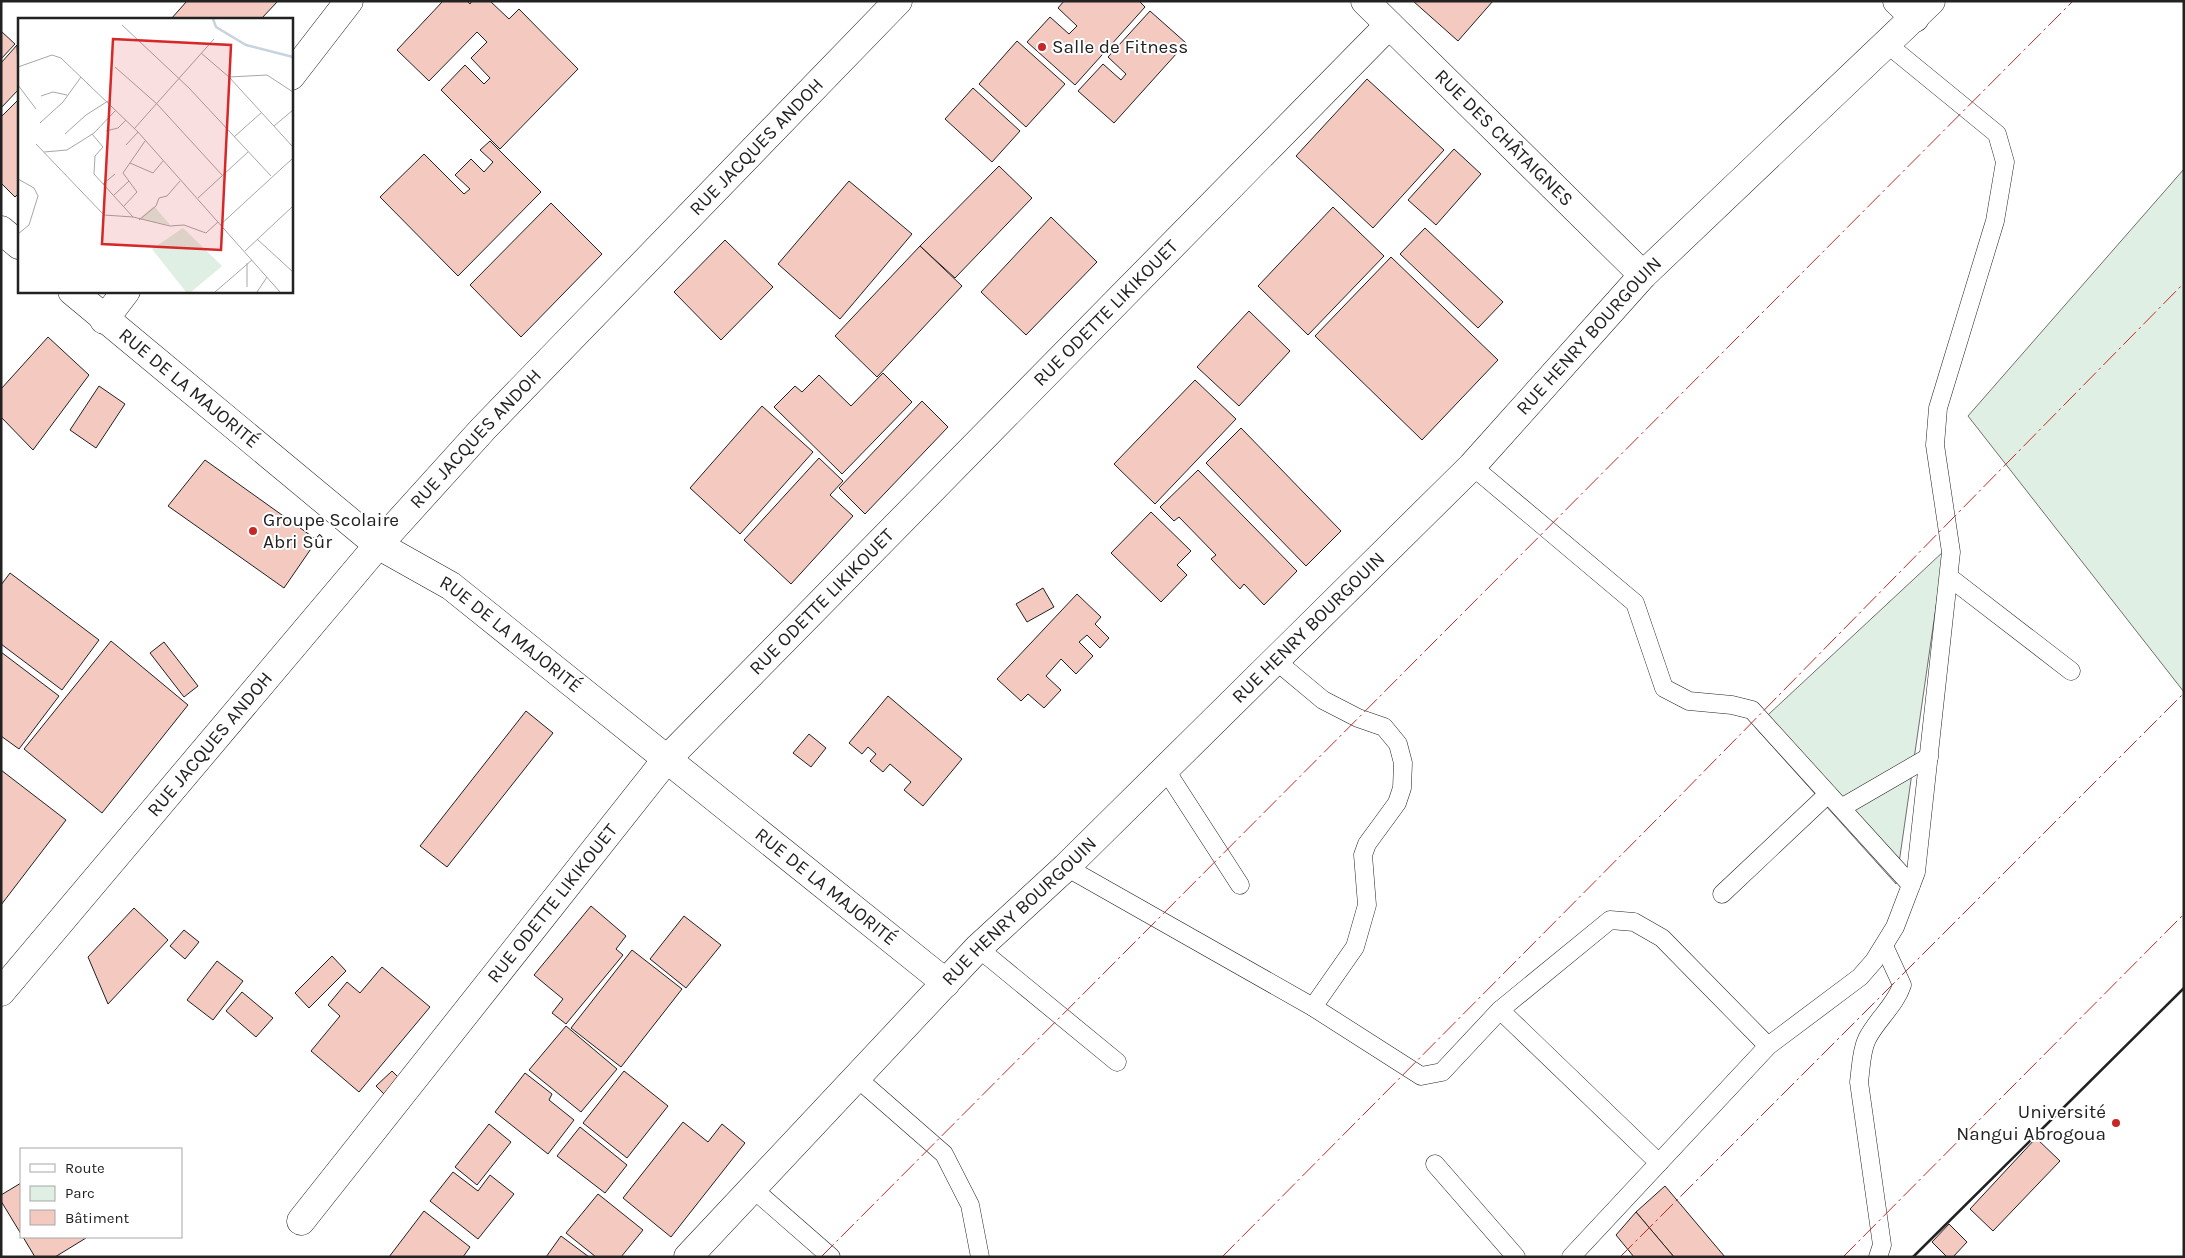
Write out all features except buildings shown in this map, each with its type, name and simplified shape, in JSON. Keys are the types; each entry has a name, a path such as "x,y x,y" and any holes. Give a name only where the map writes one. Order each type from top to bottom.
{"street":[{"name":"RUE JACQUES ANDOH","path":"1,992 378,545 483,429 898,1"},
{"name":"RUE DES CHÂTAIGNES","path":"1365,1 1643,274"},
{"path":"292,75 345,3"},
{"name":"RUE HENRY BOURGOUIN","path":"688,1257 978,948 1066,866 1472,466 1643,274 1886,44 1914,7"},
{"name":"RUE ODETTE LIKIKOUET","path":"301,1221 666,760 1389,25"},
{"path":"1,230 18,244"},
{"name":"RUE DE LA MAJORITÉ","path":"73,292 104,320 378,545 451,586 946,983"},
{"path":"104,320 125,292"}],"lane":[{"path":"1571,1257 1768,1046 1860,977 1874,961 1895,927 1916,872 1951,552 1935,445 1938,408 1995,221 2005,162 1997,134 1886,44"},
{"path":"1472,466 1635,604 1664,688 1689,701 1732,705 1752,710 1911,885"},
{"path":"1949,577 2071,671"},
{"path":"1275,660 1323,700 1358,718 1384,728 1398,744 1403,763 1402,788 1397,802 1367,844 1363,855 1367,905 1355,947 1313,1007"},
{"path":"1840,808 1929,757"},
{"path":"1165,769 1240,885"},
{"path":"1722,894 1828,794"},
{"path":"1066,866 1313,1007 1421,1076 1442,1072 1500,1010 1610,920 1634,922 1662,938 1768,1046"},
{"path":"1878,1257 1882,1245 1859,1082 1866,1040 1898,997 1902,985 1884,946"},
{"path":"978,948 1117,1062"},
{"path":"1500,1010 1659,1163"},
{"path":"857,1078 944,1154 970,1205 980,1257"},
{"path":"1435,1164 1516,1257"},
{"path":"752,1188 831,1257"}],"green space":[{"path":"2184,169 2184,692 1968,416"},
{"path":"1944,551 1896,884 1755,727"}],"wall":[{"path":"1913,1257 2184,988"}],"power":[{"path":"821,1257 2073,1"},
{"path":"1222,1257 1666,810 2184,283"},
{"path":"1620,1257 2184,693"},
{"path":"1843,1257 2184,914"}],"place":[{"name":"Salle de Fitness","path":"1042,47"},
{"name":"Groupe Scolaire Abri Sûr","path":"253,531"},
{"name":"Université Nangui Abrogoua","path":"2116,1123"}]}
